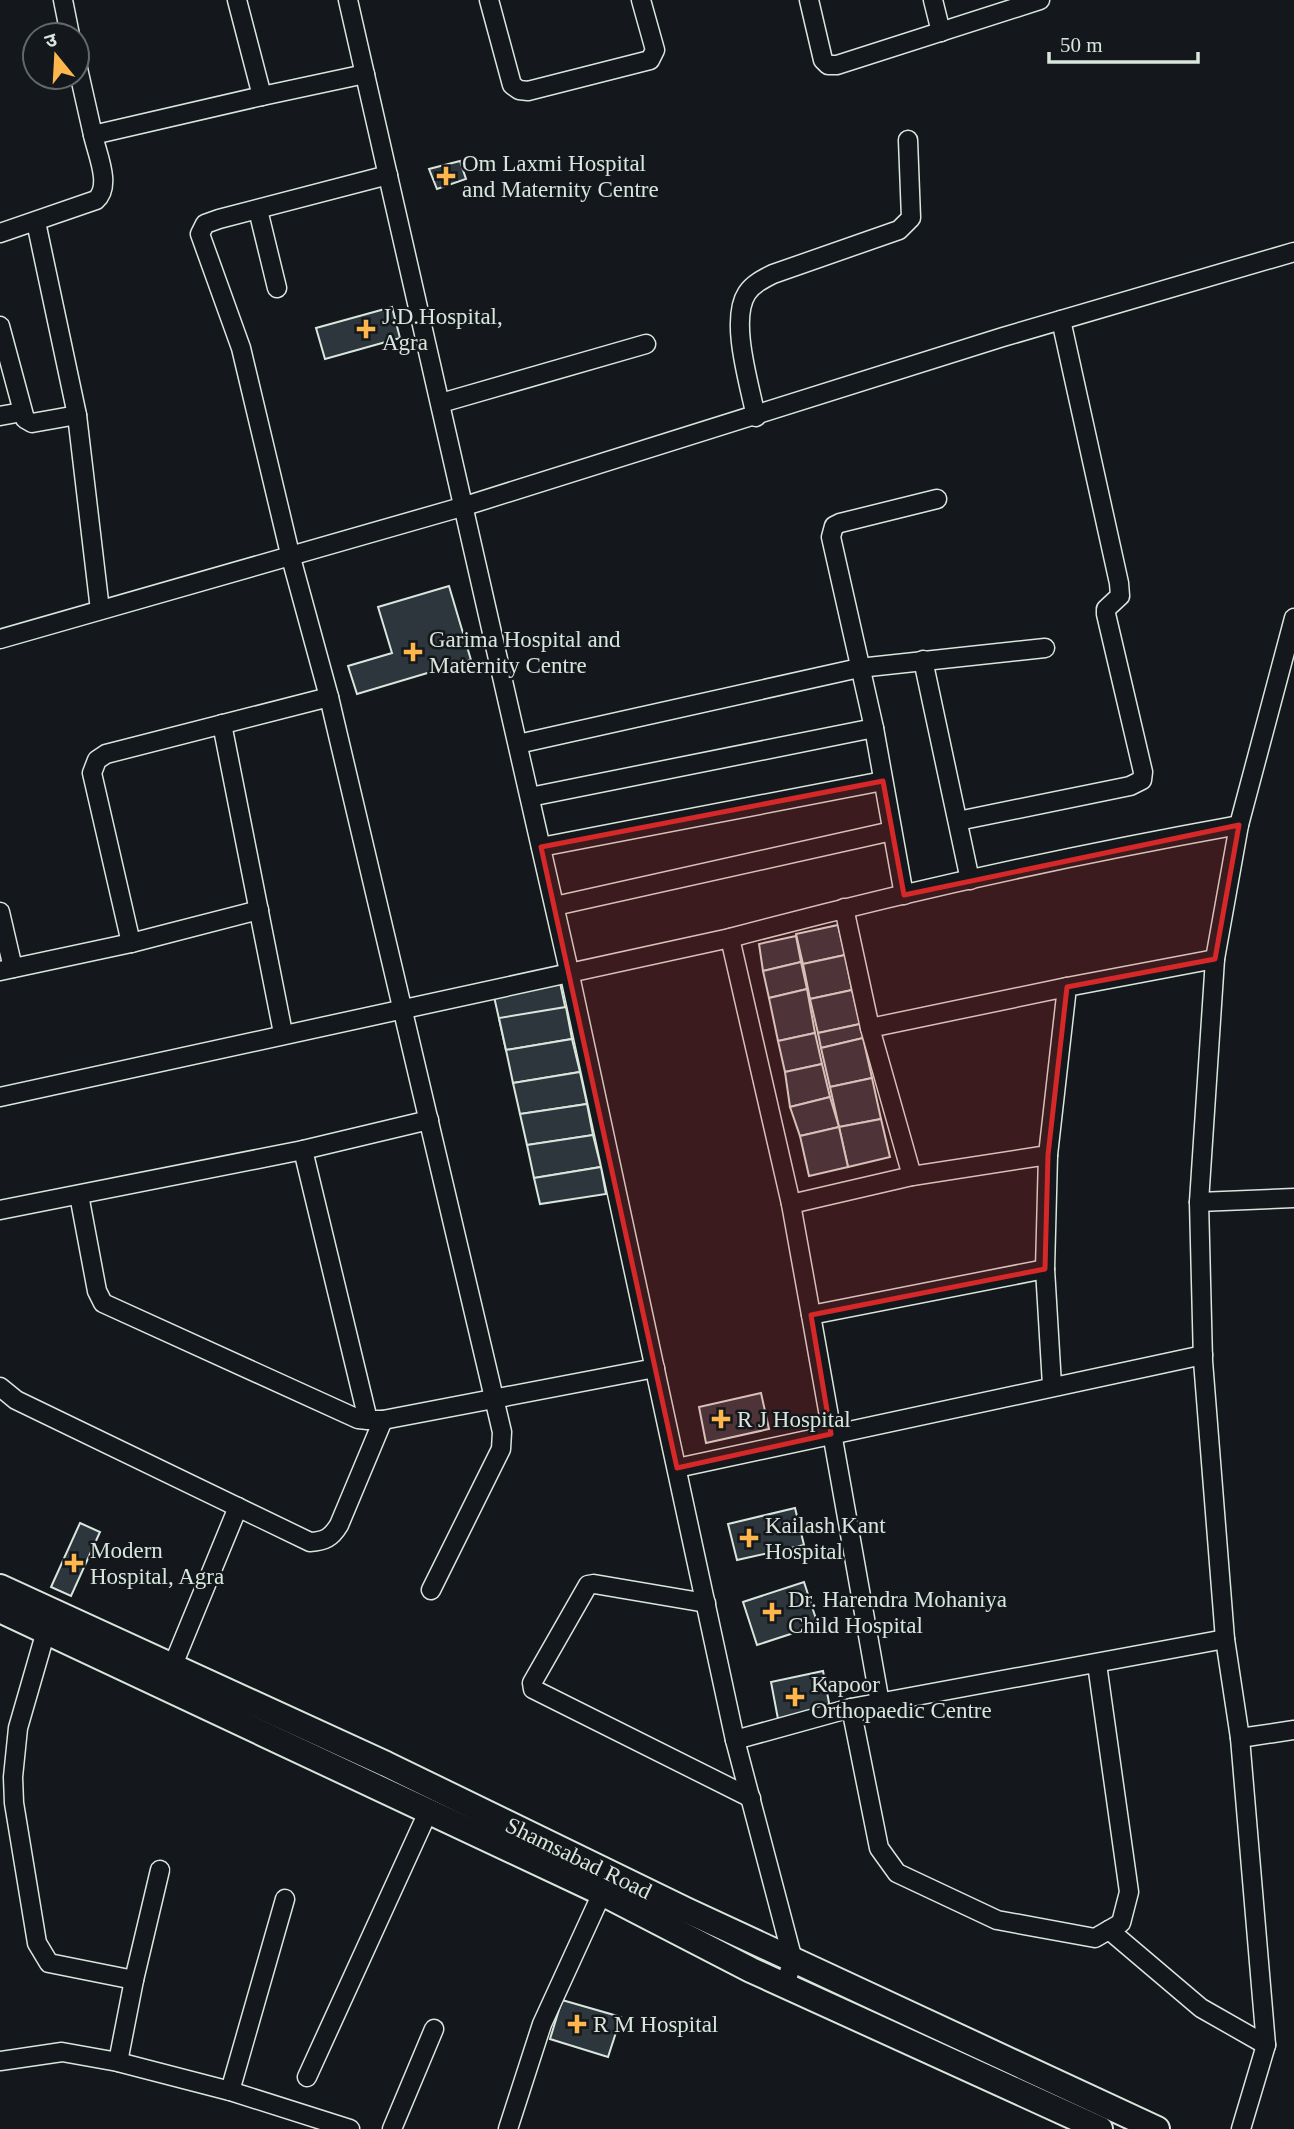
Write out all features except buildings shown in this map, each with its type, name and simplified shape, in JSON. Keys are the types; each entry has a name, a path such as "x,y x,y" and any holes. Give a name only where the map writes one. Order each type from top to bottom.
{"main road":[{"name":"Shamsabad Road","path":"0,1587 173,1665 793,1960 1157,2129"},
{"name":"Shamsabad Road","path":"0,1611 602,1893 785,1985 1100,2129"}],"street":[{"path":"63,0 68,21"},
{"path":"237,0 262,96"},
{"path":"348,0 466,506 555,906 735,1740 793,1960 785,1985"},
{"path":"489,0 512,85 528,92 650,60 655,50 641,0"},
{"path":"808,0 820,51 828,65 837,65 1040,0"},
{"path":"933,0 941,32"},
{"path":"93,135 365,74"},
{"path":"1,229 36,222 96,200 102,195 104,182 83,91"},
{"path":"756,417 739,326 746,294 758,282 773,274 899,230 906,225 911,218 908,140"},
{"path":"388,175 205,224 200,234 241,348 290,554 329,697 502,1432 501,1449 431,1590"},
{"path":"258,210 277,288"},
{"path":"36,222 77,415 100,610"},
{"path":"0,639 290,554 466,506 1061,320 1294,252"},
{"path":"958,821 1129,786 1142,780 1143,772 1106,614 1106,609 1120,596 1119,583 1061,320"},
{"path":"0,326 25,419 32,423 77,415"},
{"path":"441,403 646,344"},
{"path":"0,416 22,412"},
{"path":"904,895 874,728 859,668 832,531 840,523 937,499"},
{"path":"1241,2129 1266,2045 1240,1738 1225,1639 1203,1355 1199,1202 1215,959 1238,825 1293,627"},
{"path":"518,744 859,668 1045,648"},
{"path":"923,660 970,880"},
{"path":"131,943 92,773 93,766 106,754 329,697"},
{"path":"222,724 283,1033"},
{"path":"530,797 874,728"},
{"path":"541,847 883,781"},
{"path":"0,1097 402,1007 730,938 844,908 1088,852 1238,825"},
{"path":"555,906 892,831"},
{"path":"844,908 870,1028 912,1176"},
{"path":"0,912 7,970 131,943 259,910"},
{"path":"730,938 791,1204 880,1703"},
{"path":"870,1028 1215,959"},
{"path":"1052,1385 1045,1269 1048,1155 1068,987"},
{"path":"0,1210 303,1150 429,1120"},
{"path":"0,1387 16,1400 310,1542 323,1541 332,1536 375,1420 303,1150"},
{"path":"791,1204 912,1176 1048,1155"},
{"path":"79,1195 97,1291 103,1303 333,1408 375,1420 655,1368"},
{"path":"1199,1202 1294,1198"},
{"path":"811,1315 1045,1269"},
{"path":"677,1468 1052,1385 1203,1355"},
{"path":"173,1665 238,1507"},
{"path":"706,1603 594,1584 588,1586 532,1683 533,1689 751,1798"},
{"path":"46,1631 18,1728 13,1777 37,1942 49,1964 134,1980"},
{"path":"735,1740 851,1708 1225,1639"},
{"path":"851,1708 879,1848 897,1873 997,1920 1095,1938 1121,1923 1129,1892 1097,1664"},
{"path":"1240,1738 1294,1730"},
{"path":"307,2077 428,1812"},
{"path":"118,2062 160,1870"},
{"path":"508,2129 542,2024 602,1893"},
{"path":"230,2091 285,1899"},
{"path":"1110,1930 1201,2008 1266,2045"},
{"path":"392,2129 434,2029"},
{"path":"0,2061 62,2052 118,2062 230,2091 350,2129"}],"highlighted area":[{"path":"883,781 904,895 1239,825 1215,959 1067,987 1048,1155 1045,1269 811,1315 831,1434 677,1468 541,847"}],"place":[{"name":"Om Laxmi Hospital and Maternity Centre","path":"446,176"},
{"name":"J.D.Hospital, Agra","path":"366,329"},
{"name":"Garima Hospital and Maternity Centre","path":"413,652"},
{"name":"R J Hospital","path":"721,1419"},
{"name":"Kailash Kant Hospital","path":"749,1538"},
{"name":"Modern Hospital, Agra","path":"74,1563"},
{"name":"Dr. Harendra Mohaniya Child Hospital","path":"772,1612"},
{"name":"Kapoor Orthopaedic Centre","path":"795,1697"},
{"name":"R M Hospital","path":"577,2024"}]}
